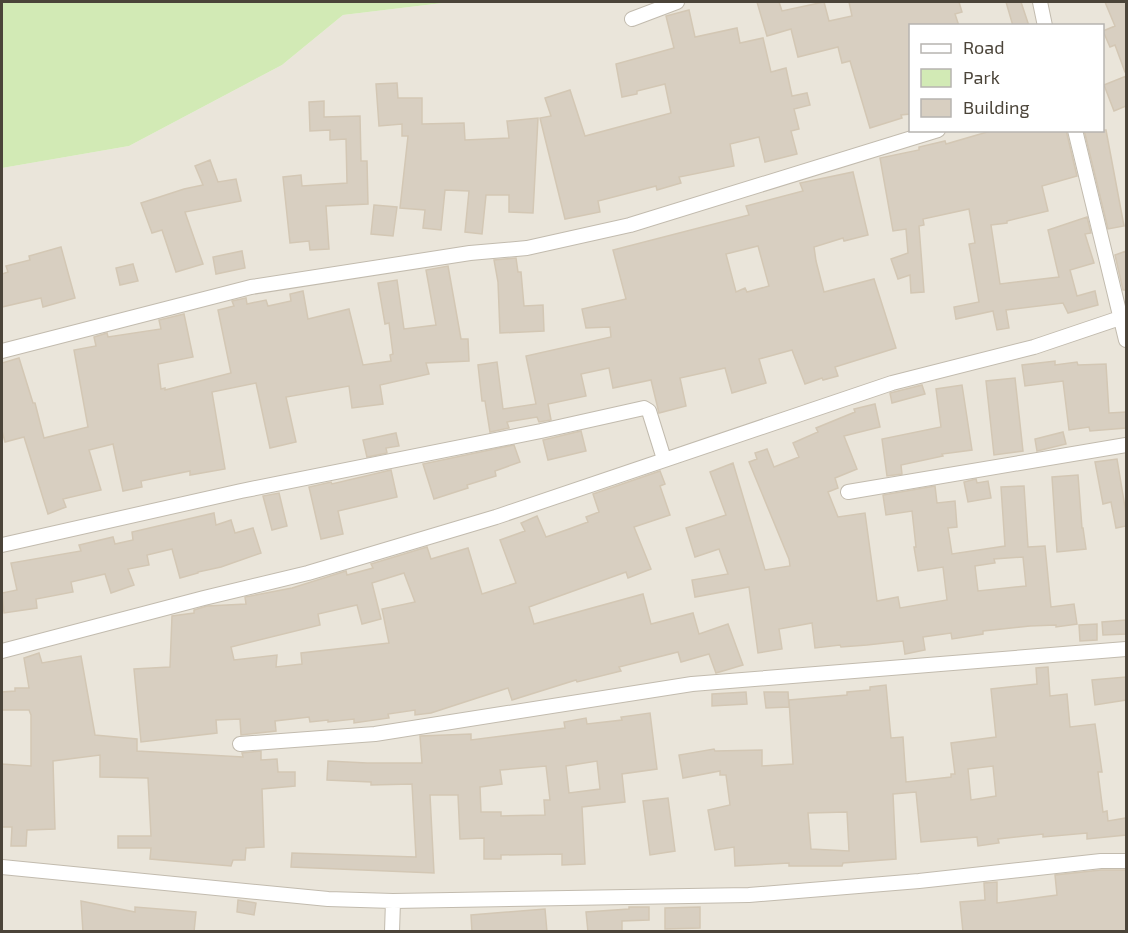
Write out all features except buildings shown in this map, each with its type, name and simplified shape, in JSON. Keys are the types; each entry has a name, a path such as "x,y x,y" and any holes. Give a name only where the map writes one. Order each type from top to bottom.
{"street":[{"path":"632,19 677,2"},
{"path":"1040,2 1045,24"},
{"path":"2,351 251,287 470,253 527,248 630,225 932,132"},
{"path":"1076,132 1124,317 1126,340"},
{"path":"2,651 309,573 496,517 892,383 1034,347 1124,317"},
{"path":"2,545 241,491 644,408 649,411 664,459"},
{"path":"848,492 1126,445"},
{"path":"240,744 375,734 692,684 1126,649"},
{"path":"2,867 328,898 393,901 749,896 919,881 1101,861 1126,861"},
{"path":"392,932 393,901"}],"shaded area":[{"path":"451,2 1126,2 1126,931 2,932 2,168 129,146 282,65 343,15"}],"green space":[{"path":"2,2 451,2 343,15 282,65 129,146 2,168"}]}
